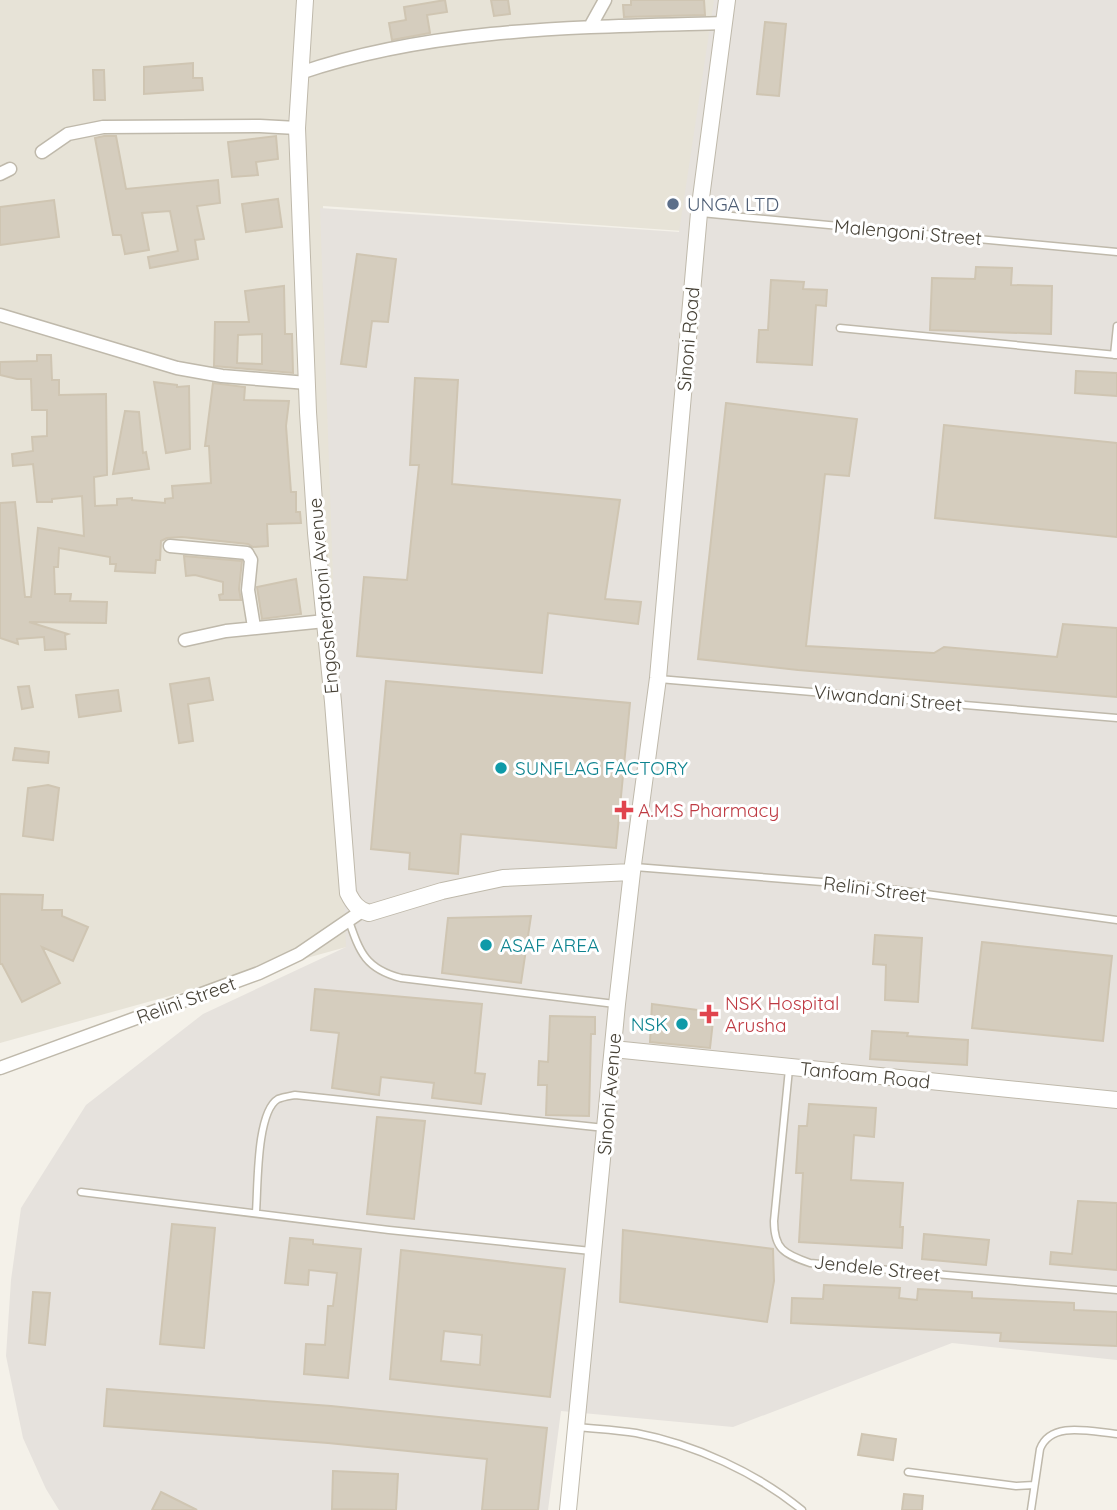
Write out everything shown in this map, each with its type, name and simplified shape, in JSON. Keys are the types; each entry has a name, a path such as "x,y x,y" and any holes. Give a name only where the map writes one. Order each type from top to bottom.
{"street":[{"name":"Engosheratoni Avenue","path":"305,0 297,128 307,383 316,533 348,893 355,916"},
{"path":"590,27 605,0"},
{"name":"Sinoni Road","path":"658,678 699,213 727,0"},
{"path":"300,73 332,62 398,48 498,34 590,27 724,23"},
{"path":"42,152 68,134 103,127 297,128"},
{"path":"0,315 118,352 189,370 243,379 307,383"},
{"path":"170,546 247,553 251,560 248,590 254,627"},
{"path":"185,640 254,627 325,621"},
{"name":"Sinoni Avenue","path":"568,1510 617,1004 658,678"},
{"path":"355,916 442,891 503,878 632,869"},
{"name":"Relini Street","path":"0,1068 259,973 299,954 355,916"},
{"name":"Tanfoam Road","path":"613,1049 1117,1100"}],"lane":[{"name":"Malengoni Street","path":"699,213 1117,252"},
{"path":"840,328 1115,355 1117,326"},
{"name":"Viwandani Street","path":"658,678 1117,718"},
{"name":"Relini Street","path":"632,869 860,885 1117,920"},
{"path":"355,916 360,951 383,974 617,1004"},
{"name":"Jendele Street","path":"789,1067 774,1221 774,1237 779,1248 810,1263 1117,1290"},
{"path":"256,1212 262,1135 269,1110 278,1099 295,1095 606,1128"},
{"path":"82,1192 389,1230 594,1251"},
{"path":"577,1427 638,1434 719,1459 802,1510"},
{"path":"1031,1510 1043,1440 1064,1430 1117,1434"},
{"path":"908,1472 1016,1486 1034,1485"}],"shaded area":[{"path":"0,0 717,0 683,231 323,206 350,946 0,1043"},
{"path":"714,0 1117,0 1117,1360 952,1343 733,1427 561,1411 548,1510 59,1510 46,1489 23,1438 6,1356 11,1280 21,1208 86,1105 203,1014 346,947 320,208 679,232"}],"building":[{"path":"445,0 447,12 427,15 430,33 392,40 389,23 406,20 404,7"},
{"path":"491,0 508,0 510,14 494,16"},
{"path":"631,0 704,0 705,15 624,17 623,5 631,5"},
{"path":"765,22 786,24 779,96 757,94"},
{"path":"193,63 193,78 202,78 203,90 144,94 144,67"},
{"path":"93,70 104,70 105,100 94,100"},
{"path":"116,136 126,189 218,180 220,203 197,206 204,239 195,240 198,259 150,268 148,257 178,251 170,211 142,213 149,250 125,254 121,235 113,235 95,138"},
{"path":"276,136 278,159 256,162 258,175 232,177 228,142"},
{"path":"278,199 282,227 246,232 242,204"},
{"path":"54,200 59,237 0,245 0,207"},
{"path":"357,254 396,259 388,322 372,321 366,367 341,364"},
{"path":"976,267 1012,268 1011,285 1052,286 1051,334 930,330 932,278 975,279"},
{"path":"771,280 804,282 803,289 827,290 826,306 816,305 812,365 757,362 759,330 768,330"},
{"path":"284,286 285,334 292,334 293,373 214,366 215,322 249,322 245,291","holes":["262,334 262,364 237,363 238,335"]},
{"path":"37,355 51,355 52,380 59,380 59,395 106,394 107,475 94,477 95,506 117,505 117,499 132,498 165,503 165,499 173,498 172,486 211,483 209,446 205,446 213,383 245,387 244,400 289,401 286,426 291,492 296,492 296,512 300,512 301,523 267,524 268,546 253,547 248,544 182,537 167,538 161,541 160,560 156,560 155,573 115,571 116,564 110,564 110,557 59,548 58,567 54,567 55,594 71,594 70,601 107,602 106,623 29,622 68,634 65,635 66,649 45,650 44,637 17,639 18,644 0,638 0,503 15,502 25,597 31,597 38,528 84,536 82,496 37,502 33,464 13,466 12,454 33,451 32,437 47,436 47,410 32,410 31,379 0,375 0,362 37,361"},
{"path":"1076,371 1117,373 1117,396 1075,393"},
{"path":"415,378 458,380 452,484 620,500 605,599 641,602 638,624 548,613 542,673 357,656 364,577 407,580 419,465 410,465"},
{"path":"154,382 177,387 189,386 190,449 166,453"},
{"path":"726,403 857,419 849,476 825,474 806,646 934,653 944,647 1057,657 1063,624 1117,628 1117,697 698,659"},
{"path":"125,411 139,412 143,453 146,452 149,469 113,474"},
{"path":"944,425 1117,443 1117,537 935,518"},
{"path":"184,556 242,561 239,589 241,600 220,600 223,582 195,575 186,576"},
{"path":"296,579 301,614 262,619 257,587"},
{"path":"209,678 213,700 188,704 193,741 179,743 170,684"},
{"name":"SUNFLAG FACTORY","path":"386,681 630,703 616,848 461,834 458,874 409,869 410,853 371,849"},
{"path":"29,686 33,707 22,709 18,687"},
{"path":"118,690 121,711 79,717 76,695"},
{"path":"15,748 49,752 48,763 13,760"},
{"path":"48,785 59,788 53,840 23,836 28,788"},
{"path":"0,894 43,895 42,910 62,910 62,916 88,927 73,961 42,947 60,983 22,1002 0,964"},
{"name":"ASAF AREA","path":"531,916 521,983 442,973 448,918"},
{"path":"875,935 922,938 918,1002 885,1000 886,965 873,964"},
{"path":"982,942 1112,956 1103,1041 972,1028"},
{"path":"315,989 482,1004 475,1073 485,1074 481,1104 432,1098 434,1083 381,1077 379,1095 332,1088 339,1033 311,1030"},
{"name":"NSK","path":"652,1004 714,1012 710,1048 650,1042"},
{"path":"550,1016 595,1017 595,1034 591,1034 589,1116 546,1115 547,1085 538,1085 539,1061 548,1062"},
{"path":"872,1031 968,1040 967,1065 870,1059"},
{"path":"809,1104 876,1108 874,1137 854,1135 851,1180 903,1183 900,1227 903,1227 902,1248 799,1242 803,1173 796,1173 799,1126 807,1126"},
{"path":"377,1117 425,1121 414,1219 367,1214"},
{"path":"1078,1201 1117,1203 1117,1270 1050,1264 1051,1252 1072,1254"},
{"path":"172,1224 215,1228 204,1348 160,1344"},
{"path":"623,1230 773,1249 774,1281 767,1322 620,1302"},
{"path":"924,1234 989,1240 986,1265 922,1259"},
{"path":"290,1238 313,1240 313,1244 361,1249 348,1378 304,1374 306,1344 325,1345 328,1306 333,1306 337,1273 309,1270 308,1285 285,1283"},
{"path":"401,1250 565,1269 550,1397 390,1379","holes":["444,1331 482,1335 480,1365 441,1361"]},
{"path":"824,1285 900,1288 899,1298 917,1300 918,1289 972,1292 972,1298 1074,1303 1074,1310 1117,1312 1117,1346 1000,1341 1001,1333 791,1323 792,1298 823,1299"},
{"path":"33,1292 50,1293 45,1345 29,1343"},
{"path":"107,1389 331,1406 547,1428 538,1510 482,1510 487,1459 328,1443 104,1426"},
{"path":"862,1434 896,1439 893,1460 858,1455"},
{"path":"333,1471 398,1474 396,1510 332,1509"},
{"path":"161,1492 197,1510 152,1510"},
{"path":"904,1494 923,1496 922,1510 902,1510"}],"place":[{"name":"UNGA LTD","path":"673,204"},
{"name":"SUNFLAG FACTORY","path":"501,768"},
{"name":"A.M.S Pharmacy","path":"624,810"},
{"name":"ASAF AREA","path":"486,945"},
{"name":"NSK Hospital Arusha","path":"709,1014"},
{"name":"NSK","path":"682,1024"}]}
